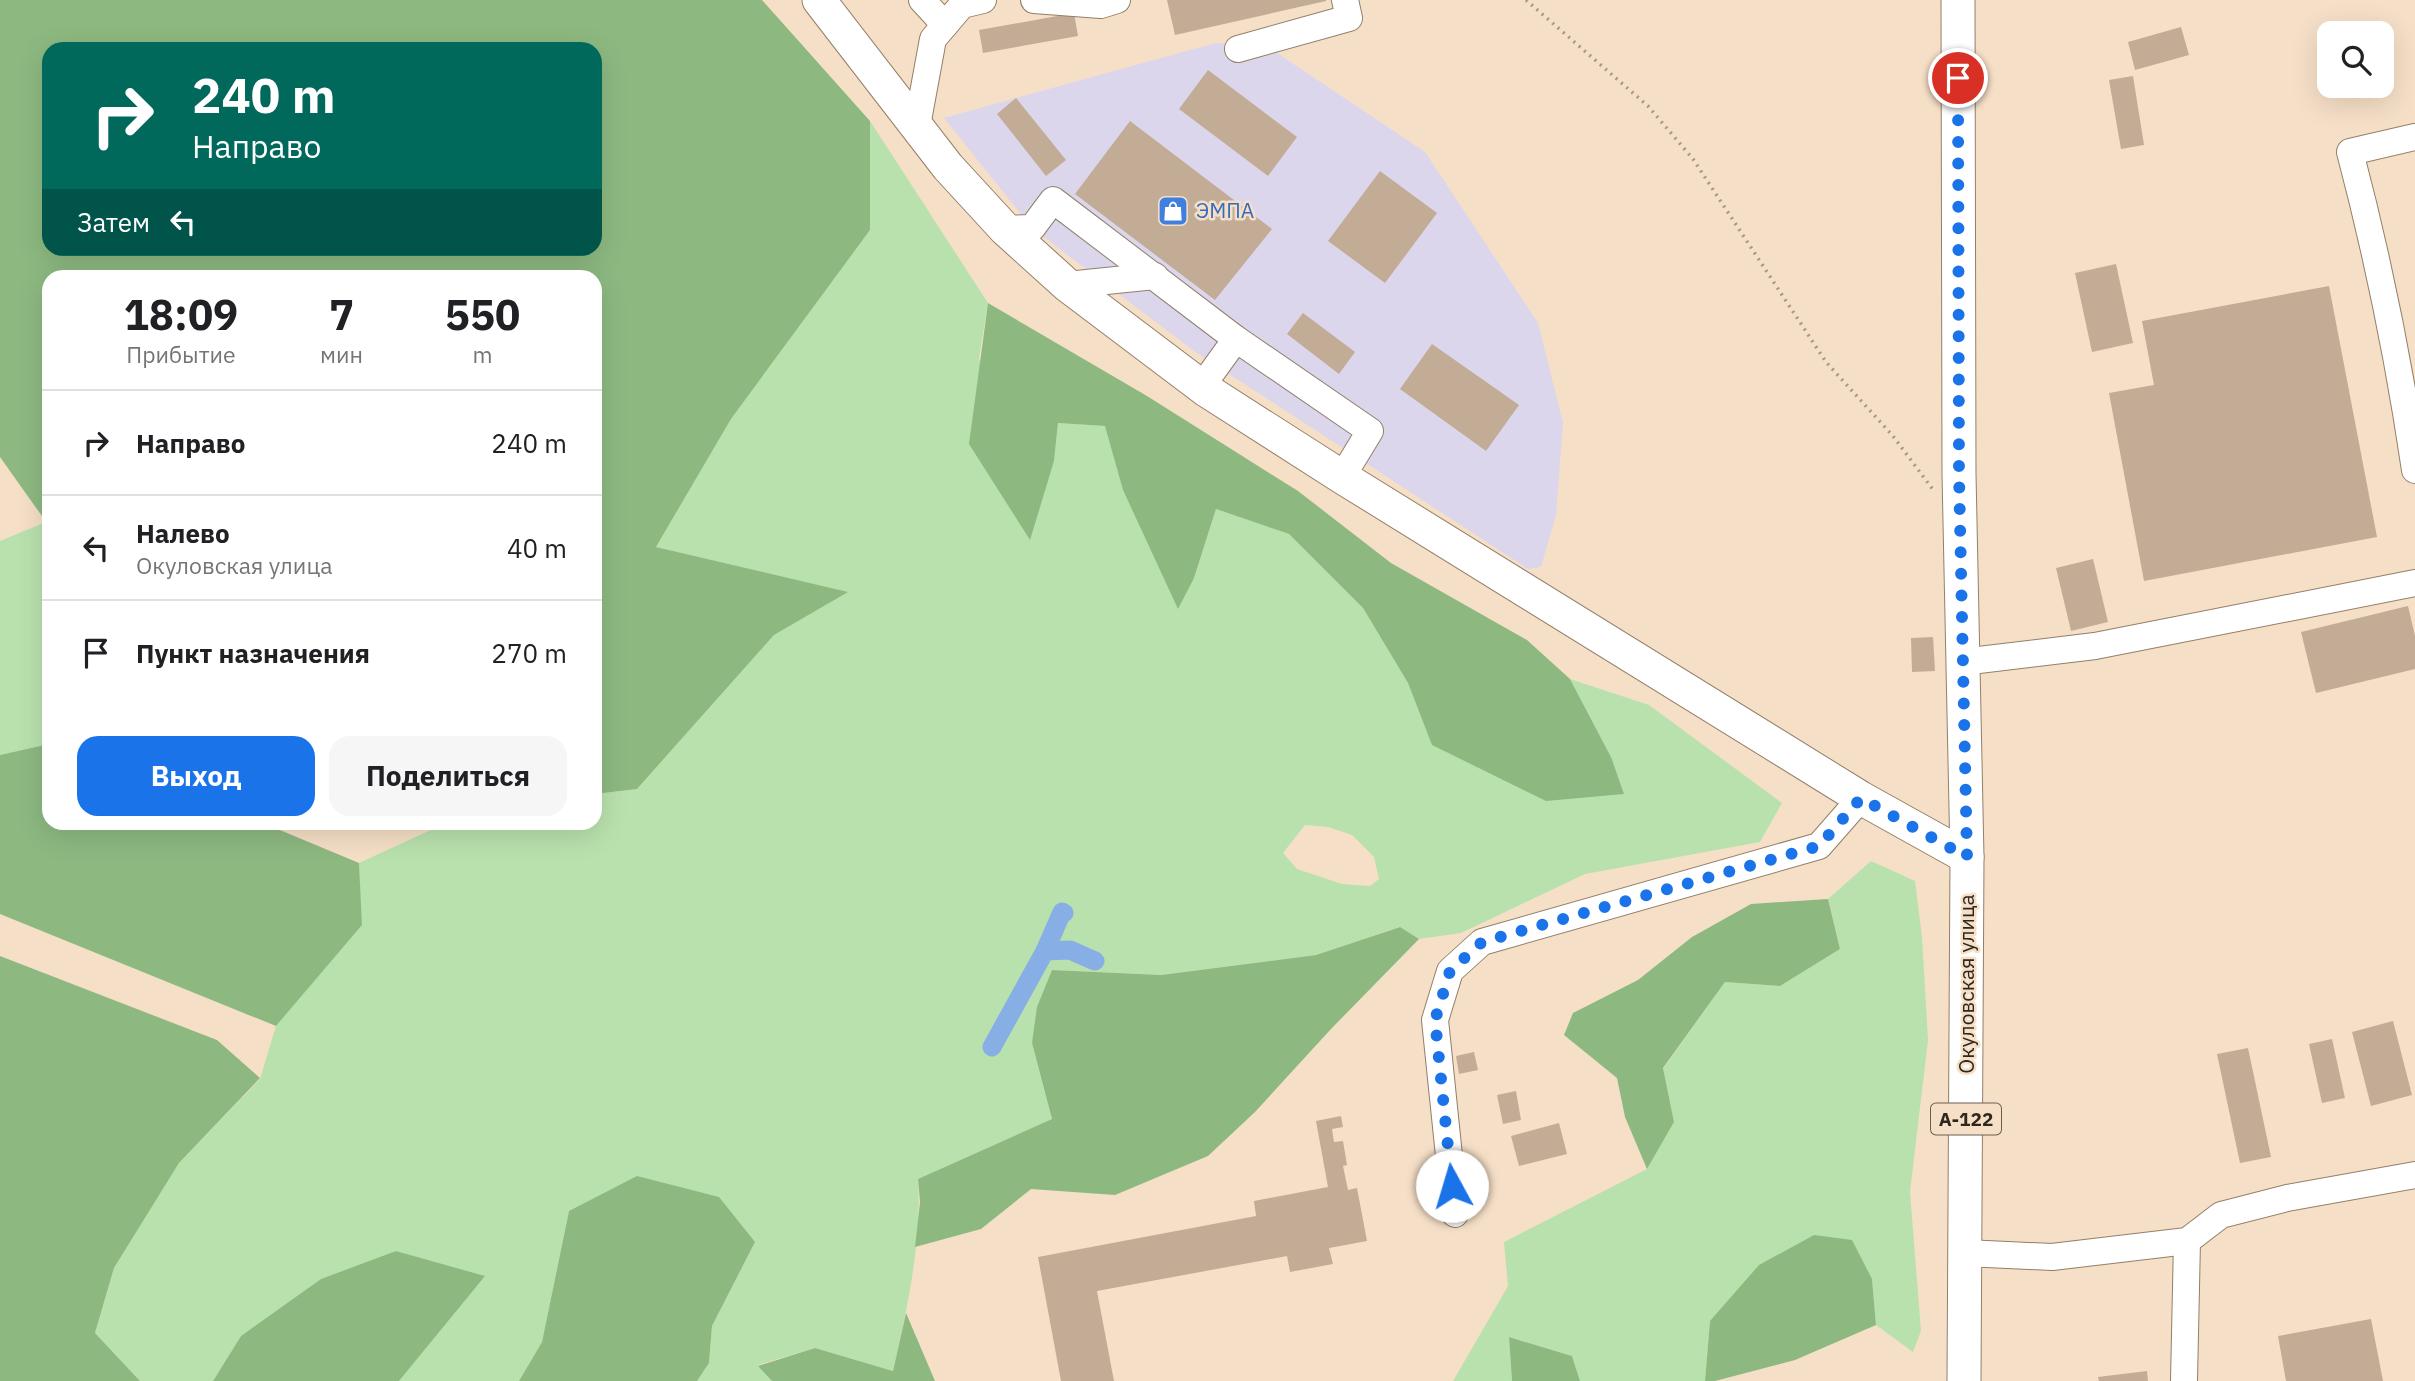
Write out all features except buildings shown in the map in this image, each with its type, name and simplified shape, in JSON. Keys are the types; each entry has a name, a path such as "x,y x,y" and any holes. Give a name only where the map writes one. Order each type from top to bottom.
{"main road":[{"path":"819,0 948,167 1005,229 1067,285 1202,386 1342,477 1861,798 1967,857"},
{"name":"Окуловская улица","path":"1958,0 1959,474 1967,857 1964,1381"}],"lane":[{"path":"922,0 945,24"},
{"path":"916,126 933,39 962,5 983,0"},
{"path":"1034,0 1101,5 1117,0"},
{"path":"1238,49 1349,19 1345,0"},
{"path":"2415,137 2350,152 2370,225 2397,352 2415,470"},
{"path":"1005,229 1032,228 1053,200 1236,339 1370,430 1342,477"},
{"path":"1067,285 1155,276"},
{"path":"1202,386 1236,339"},
{"path":"1962,662 2095,646 2415,583"},
{"path":"1455,1214 1435,1020 1450,971 1482,942 1819,846 1861,798"},
{"path":"1965,1253 2052,1257 2187,1241 2221,1214 2287,1198 2415,1175"},
{"path":"2184,1381 2187,1241"}],"path":[{"path":"1526,0 1648,106 1693,159 1826,362 1892,436 1936,494"}],"shaded area":[{"path":"1259,41 1425,152 1538,323 1563,423 1556,515 1541,567 1528,569 1194,351 1032,228 944,118 1212,44"}],"green space":[{"path":"0,0 762,0 870,121 870,230 731,419 656,547 848,592 774,635 637,789 602,793 602,270 42,270 42,516 0,457"},
{"path":"870,121 988,303 979,358 1029,539 1054,461 1058,423 1106,426 1123,490 1194,578 1216,509 1289,534 1363,608 1408,683 1433,745 1611,757 1570,679 1649,705 1782,803 1760,842 1585,874 1461,933 1419,939 1399,927 1316,955 1161,975 1052,970 1032,1043 1052,1119 918,1179 916,1252 893,1371 815,1348 758,1365 772,1381 697,1381 709,1363 712,1326 755,1242 569,1211 542,1342 519,1381 399,1381 484,1276 396,1251 241,1336 213,1381 140,1381 95,1333 114,1268 179,1163 260,1079 276,1026 361,925 359,863 431,830 602,830 602,793 637,789 774,635 847,592 656,547 731,419 870,230","holes":["1305,825 1328,827 1352,835 1374,857 1379,879 1370,886 1342,884 1297,869 1283,853"]},
{"path":"988,303 1147,396 1298,491 1391,563 1527,640 1570,679 1611,757 1624,794 1546,801 1432,745 1408,683 1363,608 1289,534 1216,509 1194,578 1178,609 1123,490 1105,426 1058,423 1054,461 1030,540 969,444"},
{"path":"42,524 42,746 0,755 0,541"},
{"path":"42,746 42,830 280,830 359,863 362,925 276,1026 0,914 0,755"},
{"path":"1871,861 1915,881 1922,937 1928,1040 1910,1192 1921,1331 1913,1352 1876,1325 1872,1279 1710,1321 1705,1381 1580,1381 1572,1356 1509,1337 1512,1381 1453,1381 1508,1286 1504,1242 1647,1169 1674,1122 1663,1069 1725,982 1780,986 1840,949 1828,899"},
{"path":"1828,899 1840,949 1780,986 1725,982 1663,1068 1674,1122 1647,1169 1625,1117 1617,1078 1564,1035 1573,1013 1638,980 1692,937 1751,904"},
{"path":"1400,927 1419,939 1255,1112 1208,1156 1115,1195 1031,1189 981,1229 915,1247 920,1202 918,1179 1052,1119 1032,1043 1037,1007 1052,970 1161,975 1316,955"},
{"path":"0,956 217,1040 260,1078 179,1163 114,1268 95,1333 140,1381 0,1381"},
{"path":"637,1176 719,1197 755,1242 712,1326 709,1363 697,1381 519,1381 542,1342 569,1211"},
{"path":"1814,1235 1852,1240 1872,1279 1876,1325 1795,1360 1715,1381 1705,1381 1710,1321 1759,1265"},
{"path":"396,1251 485,1276 399,1381 213,1381 241,1336 321,1279"},
{"path":"906,1313 935,1381 772,1381 758,1366 815,1348 893,1371"},
{"path":"1509,1337 1572,1356 1580,1381 1512,1381"}],"waterway":[{"path":"1045,951 1062,912 1064,913"},
{"path":"992,1047 1045,951 1070,950 1095,961"}],"place":[{"name":"ЭМПА","path":"1173,211"}],"route":[{"path":"1452,1186 1435,1020 1450,971 1482,942 1819,846 1861,798 1967,857 1959,474 1958,78"}]}
